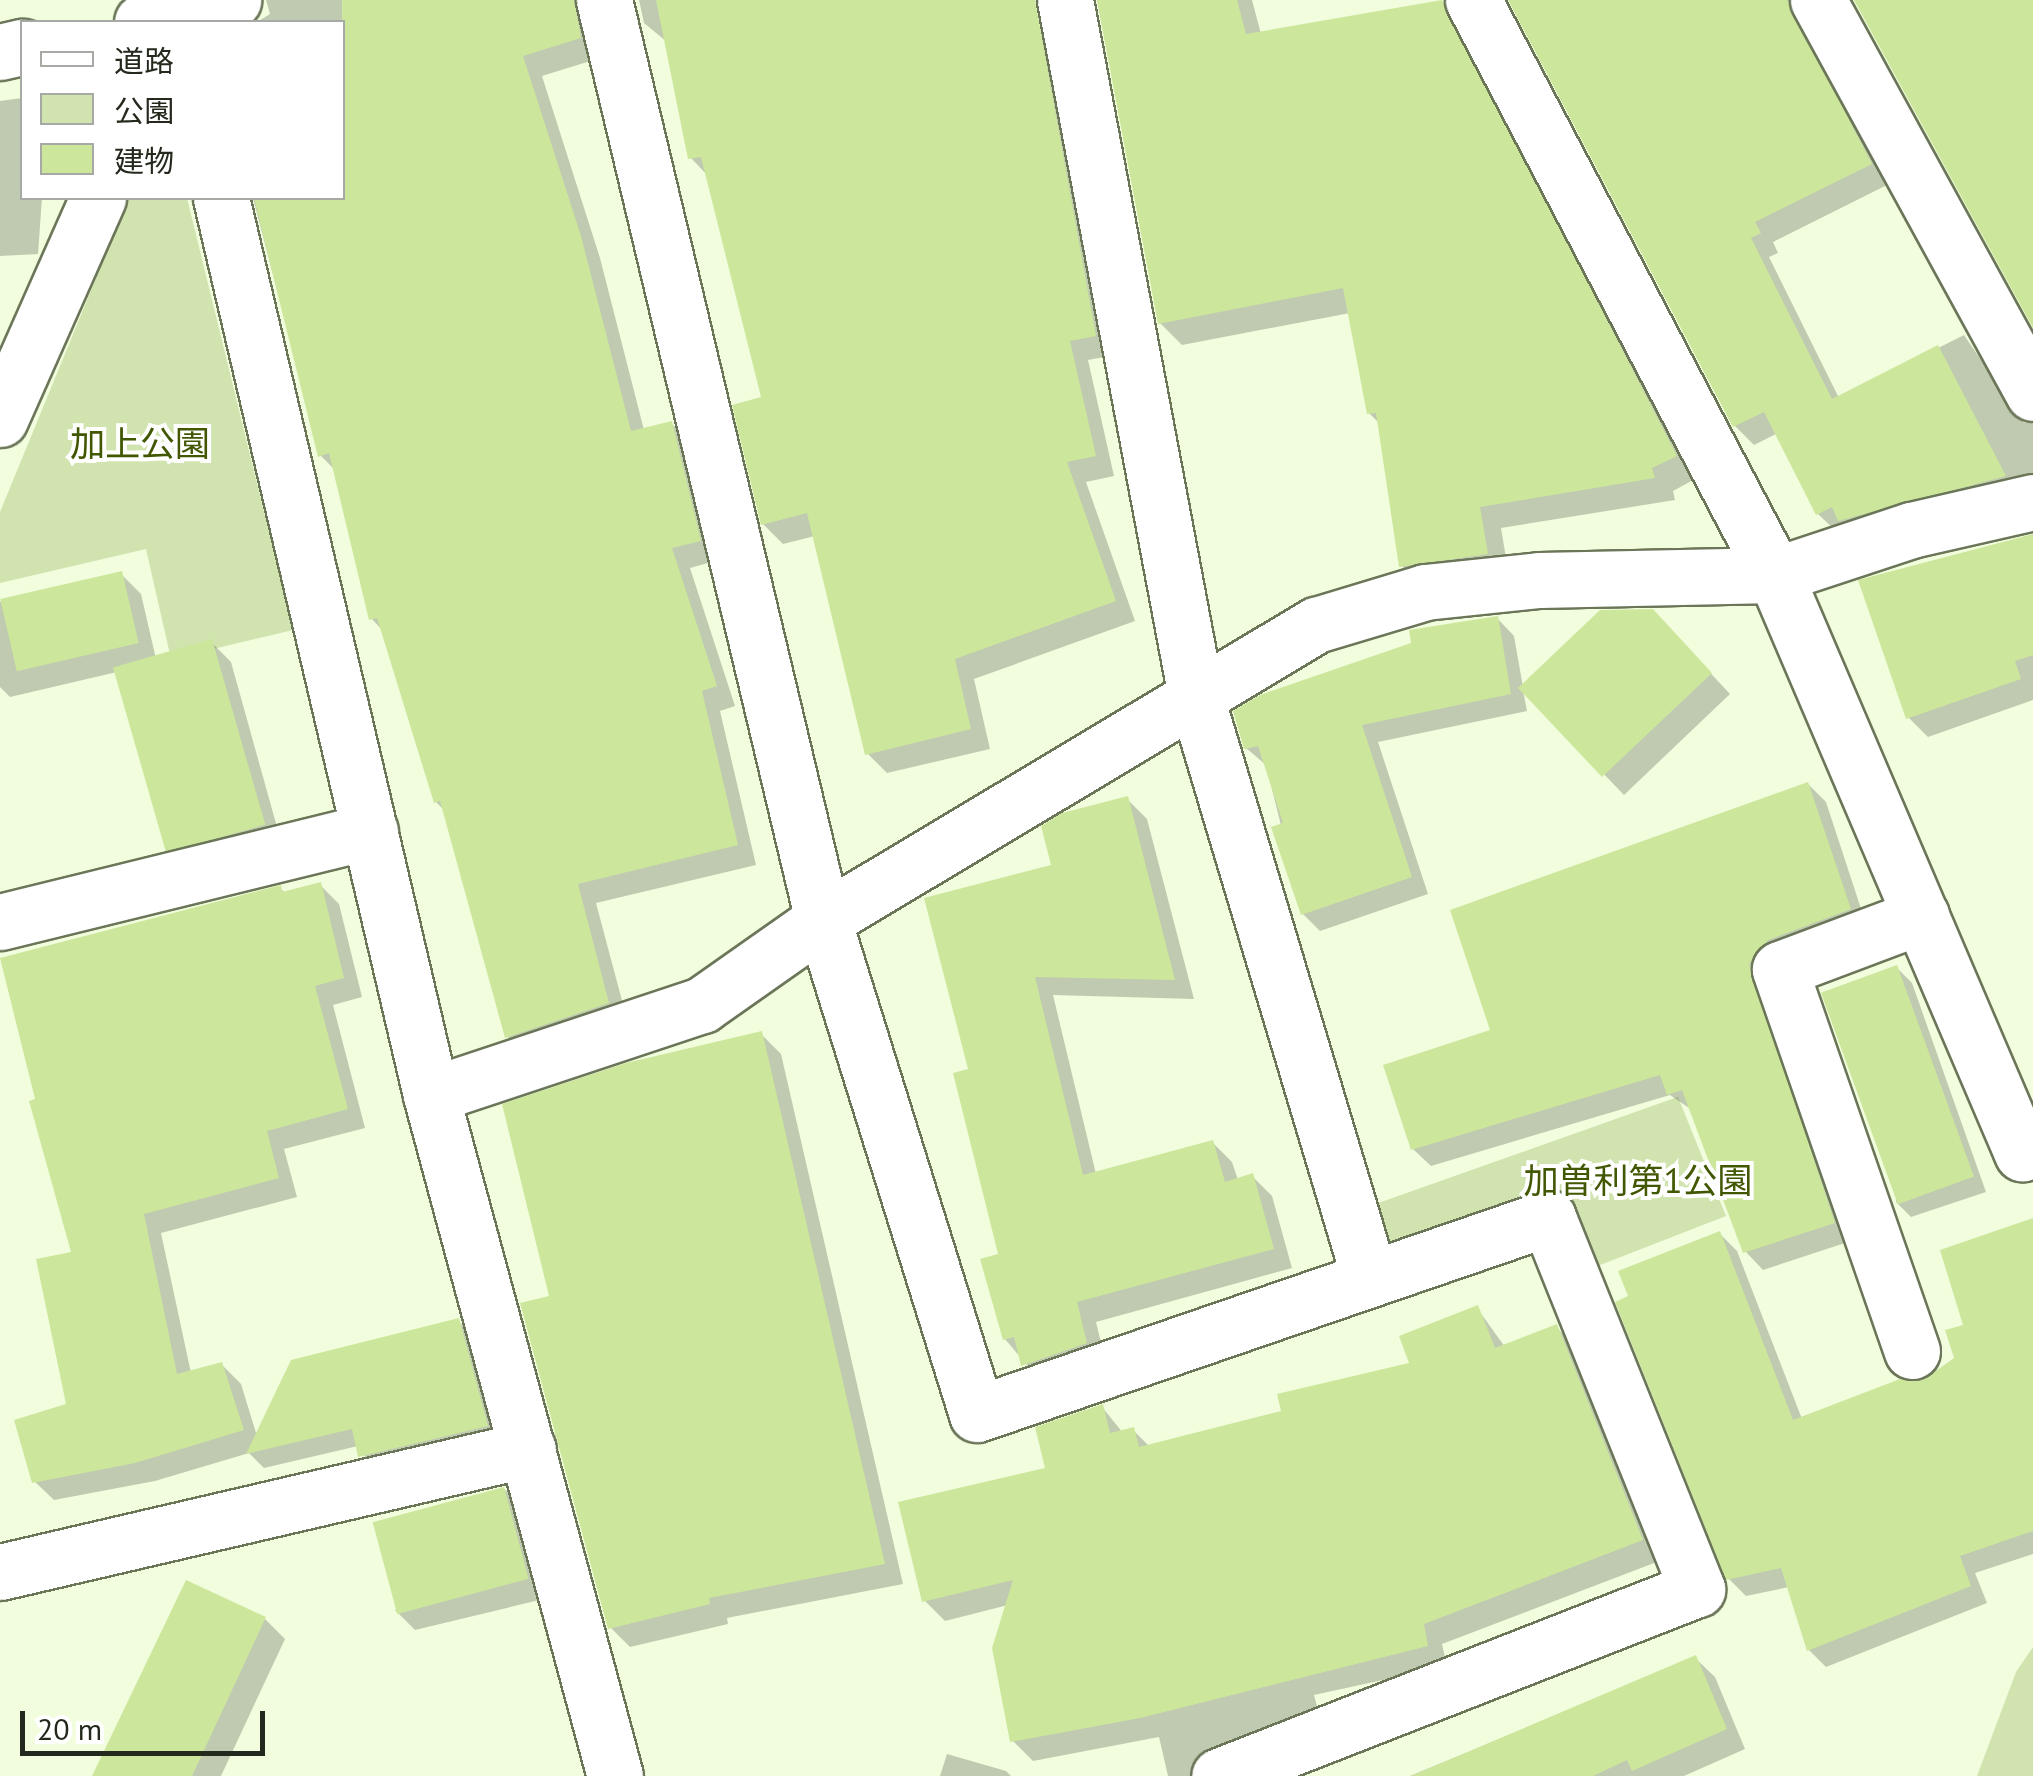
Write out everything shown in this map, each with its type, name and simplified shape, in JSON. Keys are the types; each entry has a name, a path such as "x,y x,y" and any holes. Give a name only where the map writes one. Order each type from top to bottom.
{"street":[{"path":"170,16 234,0"},
{"path":"604,0 823,920 977,1414 1548,1218 1698,1589 1220,1776"},
{"path":"1064,0 1196,701 1370,1280"},
{"path":"1473,0 1776,575 2022,1153"},
{"path":"1818,0 2033,393"},
{"path":"0,419 97,200"},
{"path":"221,200 432,1095 616,1776"},
{"path":"432,1095 702,1004 823,920 1196,701 1316,625 1425,592 1539,580 1776,575 1912,530 2033,502"},
{"path":"0,922 370,830"},
{"path":"1912,1352 1780,968 1921,916"},
{"path":"0,1572 528,1448"}],"green space":[{"name":"加上公園","path":"128,200 187,200 293,630 171,659 146,549 0,583 0,512"},
{"name":"加曽利第1公園","path":"1686,1094 1678,1097 1726,1216 1595,1267 1570,1199 1406,1252 1374,1231 1367,1207"},
{"path":"2033,1647 2033,1776 1977,1776 2016,1672"}],"building":[{"path":"342,0 574,0 581,38 523,56 581,236 631,431 672,421 701,541 672,548 717,686 702,691 738,845 578,884 609,1003 505,1038 440,801 434,803 377,618 369,620 329,453 318,457 254,200 345,200"},
{"path":"656,0 1035,0 1096,336 1070,341 1096,456 1067,462 1116,601 955,659 971,729 865,755 807,513 761,525 732,405 761,397 701,157 688,159"},
{"path":"1097,0 1237,0 1246,34 1442,0 1677,456 1652,468 1655,478 1480,507 1488,554 1399,567 1376,413 1367,414 1343,288 1158,324"},
{"path":"1508,0 1787,0 1872,164 1755,222 1761,233 1751,238 1832,399 1938,345 2006,476 1838,521 1832,507 1816,515 1764,412 1733,427"},
{"path":"1854,0 2033,0 2033,328"},
{"path":"2033,534 2033,655 2015,661 2021,679 1906,719 1858,580"},
{"path":"122,571 139,643 17,671 0,599"},
{"path":"1653,609 1712,673 1602,777 1518,688 1600,610"},
{"path":"1498,616 1511,694 1362,725 1412,877 1301,915 1271,827 1283,823 1258,746 1244,749 1233,711 1260,695 1411,643 1409,630"},
{"path":"212,639 265,825 166,853 113,667"},
{"path":"1808,782 1851,909 1768,940 1749,964 1835,1223 1743,1253 1682,1090 1667,1095 1660,1075 1411,1150 1383,1065 1490,1030 1450,910"},
{"path":"1128,796 1175,980 1035,977 1083,1175 1213,1140 1225,1182 1253,1173 1274,1249 1077,1302 1087,1343 1021,1366 1014,1337 1003,1340 980,1259 998,1254 953,1073 968,1069 924,898 1051,865 1041,826 1062,813"},
{"path":"321,882 344,978 315,986 348,1109 267,1131 279,1178 144,1214 177,1374 222,1362 244,1430 135,1463 32,1483 14,1420 66,1404 36,1259 71,1252 29,1101 35,1099 0,958 281,885 282,892"},
{"path":"1897,965 1974,1176 1898,1204 1821,993"},
{"path":"762,1031 885,1564 709,1598 710,1604 608,1629 520,1303 549,1296 502,1104 626,1063"},
{"path":"2033,1218 2033,1531 1960,1556 1971,1586 1807,1651 1781,1568 1726,1580 1615,1302 1628,1296 1618,1271 1720,1231 1793,1420 1900,1379 1923,1380 1954,1358 1945,1330 1963,1325 1940,1250"},
{"path":"1478,1305 1495,1348 1557,1324 1643,1540 1424,1624 1428,1646 1140,1718 1010,1742 992,1648 1013,1580 922,1602 898,1502 1045,1468 1035,1427 1103,1404 1110,1433 1134,1427 1139,1447 1281,1411 1277,1394 1409,1363 1399,1336"},
{"path":"459,1318 488,1426 358,1457 352,1429 246,1454 291,1360"},
{"path":"504,1487 529,1579 397,1614 373,1522"},
{"path":"186,1580 266,1617 192,1776 92,1776"},
{"path":"1696,1655 1727,1729 1632,1771 1627,1760 1593,1776 1411,1776"}]}
